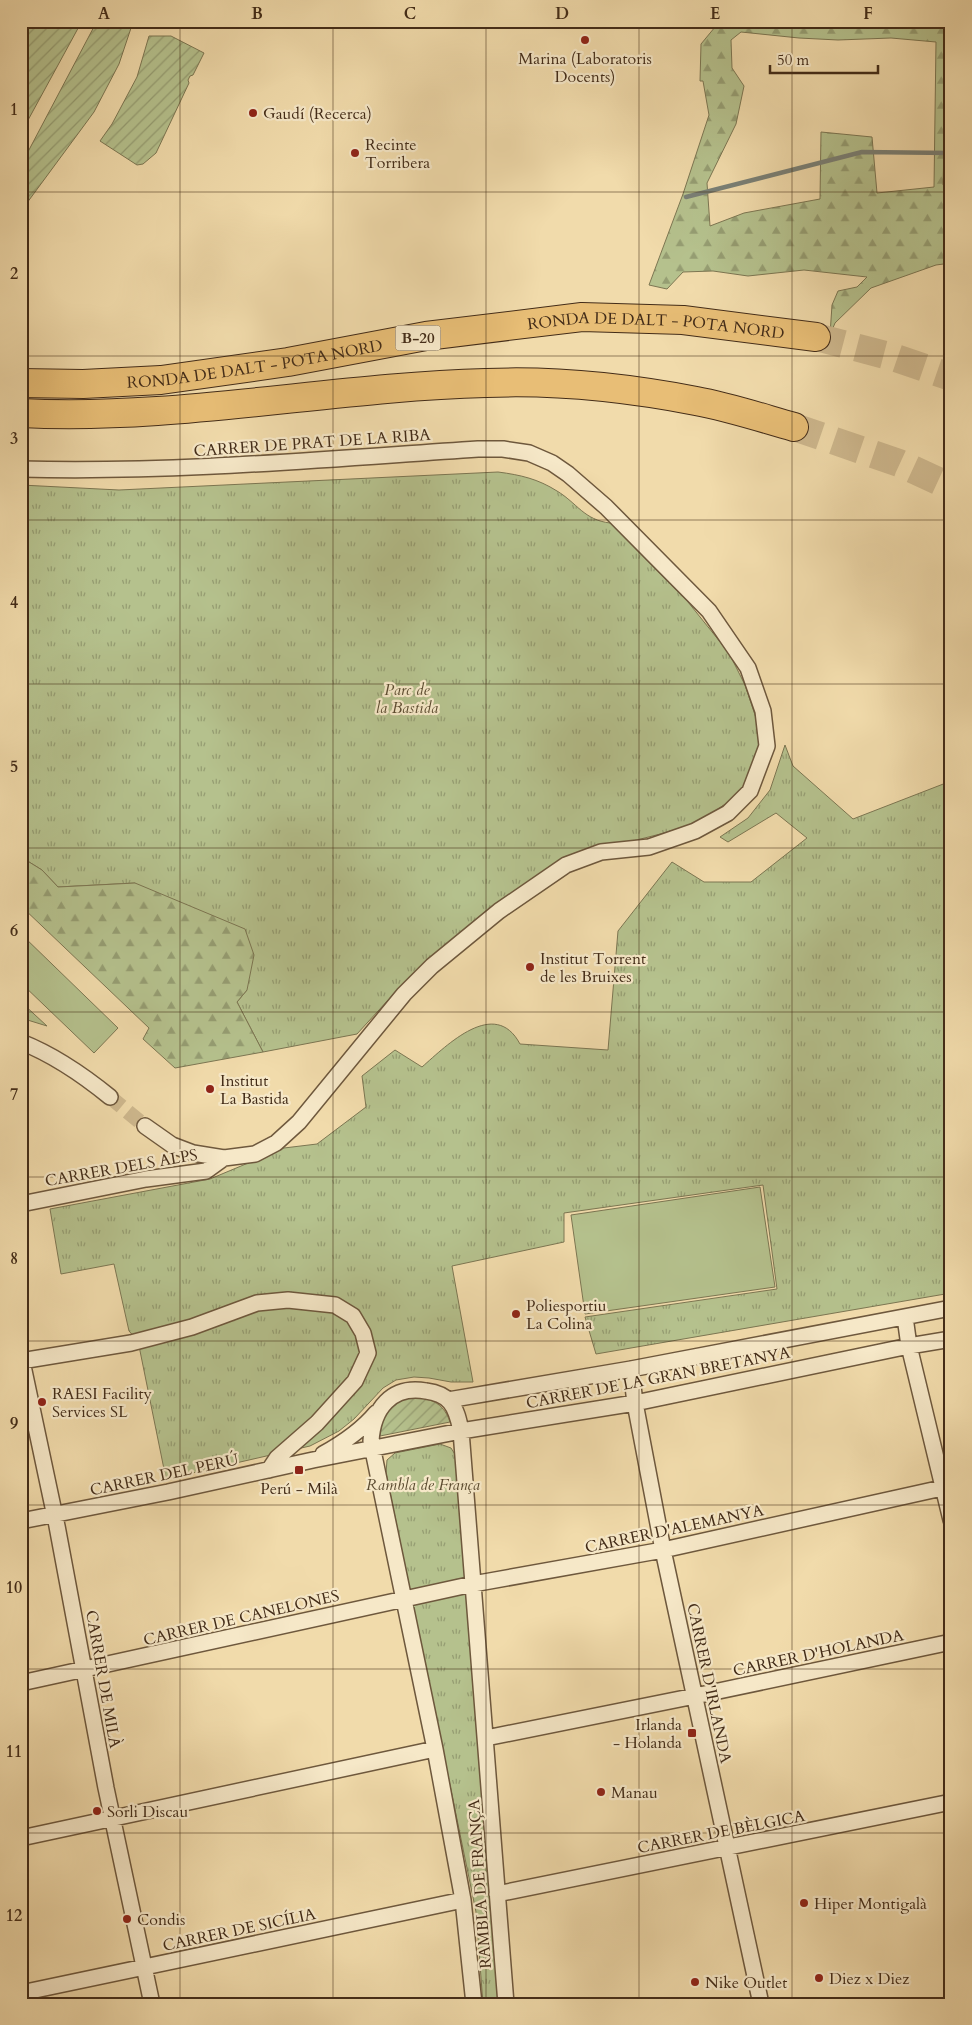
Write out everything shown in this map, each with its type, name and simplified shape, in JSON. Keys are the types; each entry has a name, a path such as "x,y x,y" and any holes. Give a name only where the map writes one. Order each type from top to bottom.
{"highway":[{"name":"RONDA DE DALT - POTA NORD","path":"21,383 84,384 161,380 288,362 426,336 582,317 684,320 816,338"},
{"name":"RONDA DE DALT - POTA NORD","path":"21,413 85,414 155,411 410,387 487,382 567,385 638,392 698,401 794,427"}],"street":[{"name":"CARRER DE PRAT DE LA RIBA","path":"21,469 79,471 170,469 478,449 503,449 529,453 552,463 592,494 709,611 748,668 763,711 767,746 750,791 728,813 696,831 648,847 601,852 566,865 540,882 499,911 432,966 404,994 299,1122 276,1143 256,1154 224,1158"},
{"path":"21,1042 44,1051 110,1097"},
{"path":"145,1126 179,1147 193,1153 224,1158"},
{"name":"CARRER DELS ALPS","path":"21,1204 146,1179 206,1171 224,1158"},
{"path":"22,1361 131,1343 192,1327 257,1303 288,1300 335,1305 353,1316 363,1333 368,1353 366,1359 355,1381 317,1423 277,1458 269,1470"},
{"name":"CARRER DE LA GRAN BRETANYA","path":"448,1400 631,1369 951,1308"},
{"path":"905,1317 909,1346 947,1486 951,1520"},
{"name":"CARRER DE LA GRAN BRETANYA","path":"372,1450 461,1431 634,1403 951,1339"},
{"name":"CARRER DE MILÀ","path":"22,1361 55,1515 113,1820 152,2004"},
{"name":"CARRER D'IRLANDA","path":"631,1369 634,1403 663,1550 761,2004"},
{"path":"378,1411 386,1401 395,1395 412,1389 430,1391 448,1400"},
{"name":"RAMBLA DE FRANÇA","path":"448,1400 457,1414 461,1431 506,2004"},
{"name":"CARRER DEL PERÚ","path":"313,1460 341,1444 359,1430 378,1411"},
{"name":"RAMBLA DE FRANÇA","path":"378,1411 371,1432 372,1450 435,1749 463,1900 474,2004"},
{"name":"CARRER DEL PERÚ","path":"21,1521 313,1460 372,1450"},
{"name":"CARRER D'ALEMANYA","path":"403,1599 473,1584 663,1550 947,1486"},
{"name":"CARRER DE CANELONES","path":"21,1683 403,1599"},
{"name":"CARRER D'HOLANDA","path":"486,1738 951,1642"},
{"path":"21,1838 113,1820 435,1749"},
{"name":"CARRER DE BÈLGICA","path":"498,1894 951,1802"},
{"name":"CARRER DE SICÍLIA","path":"21,1993 463,1900"}],"green space":[{"path":"21,21 82,21 21,133"},
{"path":"97,21 133,22 119,64 94,112 21,211 21,165"},
{"path":"720,21 951,21 951,42 947,45 943,185 951,185 951,263 936,265 871,288 835,323 830,335 832,305 838,291 857,287 867,277 804,270 748,276 713,271 683,272 667,289 649,285 683,194 709,115 703,81 700,81 701,44","holes":["741,32 838,40 891,38 936,42 934,187 877,193 872,137 821,132 820,199 744,213 710,226 707,183 736,124 744,86 732,68 731,40"]},
{"path":"149,36 171,36 204,53 193,75 188,80 189,83 156,153 143,164 137,165 100,141 112,124 137,77"},
{"name":"Parc de la Bastida","path":"498,472 522,476 543,483 564,496 587,515 610,523 688,602 729,653 745,685 756,718 760,740 756,763 748,781 738,795 701,821 676,830 562,859 411,975 357,1034 263,1052 237,1002 247,990 135,883 58,887 42,870 21,857 21,485 119,490"},
{"path":"785,745 793,766 853,819 951,781 951,1293 596,1354 585,1317 777,1289 763,1185 564,1213 564,1242 452,1266 473,1382 451,1382 414,1377 396,1380 383,1388 354,1419 339,1431 310,1446 166,1479 138,1341 129,1331 114,1264 61,1274 50,1209 210,1179 284,1148 317,1144 366,1107 362,1076 395,1050 422,1067 457,1038 471,1030 485,1025 498,1025 510,1031 520,1044 608,1050 618,931 672,862 704,882 751,882 807,838 776,813 728,842 720,837 748,818 770,790"},
{"path":"21,857 42,870 58,887 135,883 245,929 254,955 247,990 237,1002 263,1052 175,1068 143,1039 149,1028 21,906"},
{"path":"21,934 118,1028 94,1053 21,983"},
{"path":"21,1002 47,1026 21,1018"},
{"path":"760,1187 775,1287 585,1314 571,1215"},
{"path":"408,1397 422,1398 434,1402 443,1409 450,1422 380,1436 388,1412 401,1400"},
{"name":"Rambla de França","path":"440,1444 451,1448 456,1456 499,2004 483,2004 476,1912 386,1473 387,1460 395,1453"}],"waterway":[{"path":"686,197 862,152 951,153"}],"tunnel":[{"path":"816,337 893,357 951,377"},
{"path":"794,427 899,463 951,487"},
{"path":"110,1097 145,1126"}],"place":[{"name":"Marina (Laboratoris Docents)","path":"585,40"},
{"name":"Gaudí (Recerca)","path":"253,113"},
{"name":"Recinte Torribera","path":"355,153"},
{"name":"Institut Torrent de les Bruixes","path":"530,967"},
{"name":"Institut La Bastida","path":"210,1089"},
{"name":"Poliesportiu La Colina","path":"516,1314"},
{"name":"RAESI Facility Services SL","path":"42,1402"},
{"name":"Perú - Milà","path":"299,1470"},
{"name":"Irlanda - Holanda","path":"692,1733"},
{"name":"Manau","path":"601,1792"},
{"name":"Sorli Discau","path":"97,1811"},
{"name":"Hiper Montigalà","path":"804,1903"},
{"name":"Condis","path":"127,1919"},
{"name":"Diez x Diez","path":"819,1978"},
{"name":"Nike Outlet","path":"695,1982"}]}
